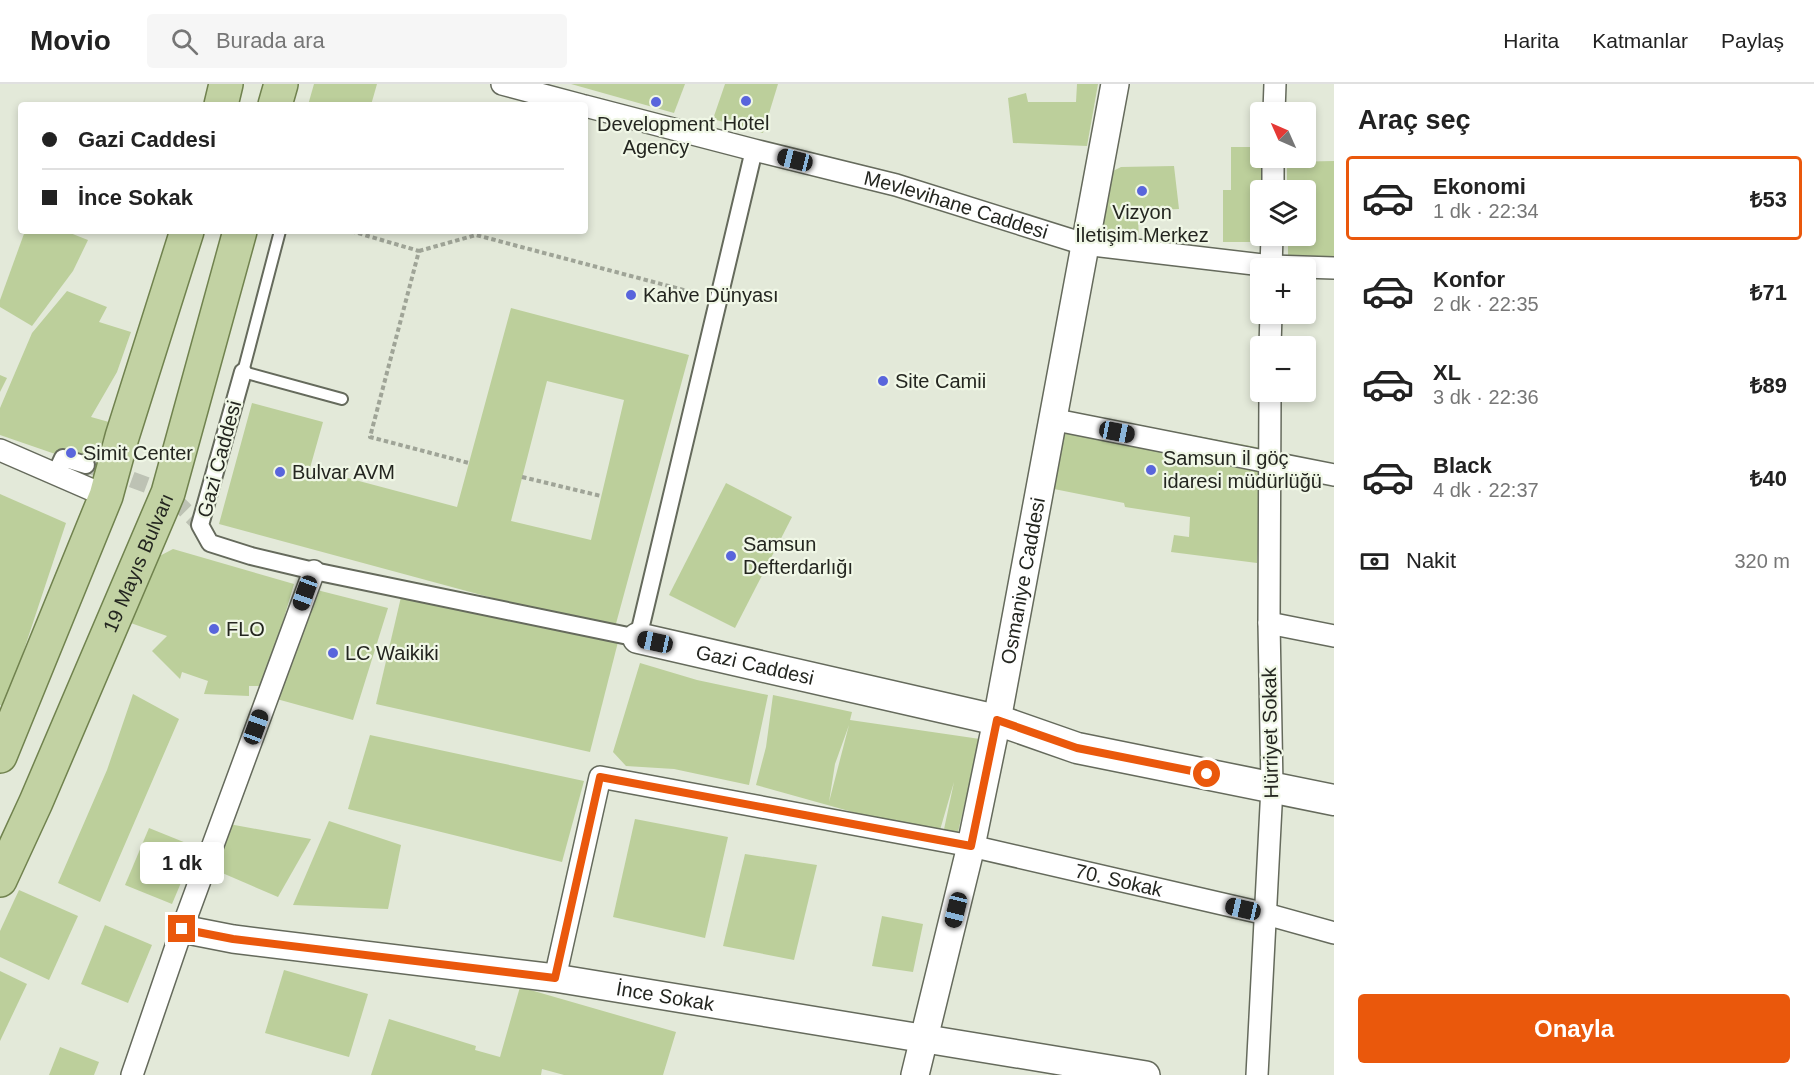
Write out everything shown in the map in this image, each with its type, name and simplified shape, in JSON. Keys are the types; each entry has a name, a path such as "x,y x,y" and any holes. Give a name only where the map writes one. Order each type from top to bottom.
{"main road":[{"path":"222,102 226,84"},
{"path":"276,102 281,84"},
{"path":"4,736 106,496 122,437 186,234"},
{"name":"19 Mayıs Bulvarı","path":"0,880 36,802 168,493 239,234"},
{"name":"Gazi Caddesi","path":"638,638 997,720 1077,748 1334,800"}],"street":[{"name":"Mevlevihane Caddesi","path":"502,84 568,102"},
{"name":"Osmaniye Caddesi","path":"915,1075 971,846 997,720 1051,419 1115,84"},
{"path":"1274,102 1275,84"},
{"name":"Mevlevihane Caddesi","path":"588,107 896,185 1084,244 1250,264"},
{"path":"638,638 754,150"},
{"name":"Mevlevihane Caddesi","path":"1316,268 1334,268"},
{"name":"Gazi Caddesi","path":"243,372 200,525 210,543 251,556 314,571 638,638"},
{"name":"Hürriyet Sokak","path":"1257,1075 1272,787 1269,623 1270,402"},
{"path":"1051,419 1334,475"},
{"path":"0,450 106,496"},
{"path":"56,473 63,458 86,465"},
{"path":"132,1075 182,929 314,571"},
{"path":"1269,623 1334,636"},
{"name":"70. Sokak","path":"555,978 600,777 971,846 1266,914 1334,933"},
{"name":"İnce Sokak","path":"182,929 233,939 555,978 1146,1075"}],"lane":[{"name":"Gazi Caddesi","path":"243,372 279,234"},
{"path":"243,372 342,399"}],"path":[{"path":"361,234 418,251 476,235 719,300"},
{"path":"418,251 370,437 469,463"},
{"path":"522,477 601,496"}],"building":[{"path":"314,84 377,84 372,102 309,102"},
{"name":"Development Agency","path":"571,84 685,84 674,113"},
{"name":"Hotel","path":"725,84 778,84 763,133 713,119"},
{"path":"1077,84 1098,84 1087,146 1013,143 1008,98 1026,93 1028,102 1076,102"},
{"path":"1231,147 1250,147 1250,168 1266,168 1266,180 1250,180 1250,242 1223,242 1223,190 1231,190"},
{"path":"1316,161 1334,161 1334,267 1316,267 1316,258 1288,258 1288,246 1316,246 1316,180 1287,180 1287,168 1316,168"},
{"name":"Vizyon İletişim Merkez","path":"1174,166 1179,209 1138,211 1139,247 1098,241 1111,172 1121,167"},
{"path":"24,234 73,234 88,240 73,271 32,326 0,307 0,300"},
{"path":"67,291 107,307 99,322 131,332 117,372 91,417 109,422 93,467 0,435 0,408 32,333"},
{"name":"Bulvar AVM","path":"511,308 689,355 614,631 219,524 252,403 323,422 310,468 457,507","holes":["547,381 624,400 591,540 511,521"]},
{"path":"0,375 7,378 0,392"},
{"path":"1069,412 1267,449 1257,563 1171,552 1174,535 1189,537 1190,517 1125,507 1124,503 1054,489"},
{"name":"Samsun Defterdarlığı","path":"726,483 792,517 735,628 669,595"},
{"path":"0,494 66,523 5,707 0,705"},
{"name":"FLO","path":"173,549 294,584 264,686 249,686 249,696 204,694 208,681 182,672 180,679 152,651 167,636 128,622 150,561"},
{"name":"LC Waikiki","path":"317,590 388,608 353,720 273,698"},
{"path":"401,597 618,642 590,752 376,704"},
{"path":"640,663 697,680 768,695 749,785 674,769 626,766 613,752"},
{"path":"133,694 179,719 100,902 58,883 107,770"},
{"path":"773,695 852,712 850,720 980,739 958,832 943,834 954,782 940,830 892,823 756,785 766,747","holes":["849,725 829,802 835,764"]},
{"path":"370,735 584,781 562,862 348,809"},
{"path":"635,819 728,837 705,938 613,917"},
{"path":"329,821 401,845 388,909 293,905"},
{"path":"229,824 311,839 278,897 213,869"},
{"path":"149,828 196,847 172,904 125,885"},
{"path":"745,854 817,865 794,960 723,946"},
{"path":"19,890 78,916 49,980 0,957 0,931"},
{"path":"882,916 923,924 913,972 872,966"},
{"path":"105,925 152,945 128,1003 81,984"},
{"path":"284,970 368,994 349,1057 265,1033"},
{"path":"0,971 27,984 0,1041"},
{"path":"520,987 676,1032 663,1075 564,1075 542,1069 541,1075 371,1075 389,1019 476,1046 475,1050 500,1057"},
{"path":"60,1047 99,1062 94,1075 49,1075"}],"tunnel":[{"path":"86,465 168,493 200,525"}],"place":[{"name":"Hotel","path":"746,101"},
{"name":"Development Agency","path":"656,102"},
{"name":"Vizyon İletişim Merkez","path":"1142,191"},
{"name":"Kahve Dünyası","path":"631,295"},
{"name":"Site Camii","path":"883,381"},
{"name":"Simit Center","path":"71,453"},
{"name":"Samsun il göç idaresi müdürlüğü","path":"1151,470"},
{"name":"Bulvar AVM","path":"280,472"},
{"name":"Samsun Defterdarlığı","path":"731,556"},
{"name":"FLO","path":"214,629"},
{"name":"LC Waikiki","path":"333,653"}],"route":[{"path":"182,929 233,939 555,978 600,777 971,846 997,720 1077,748 1207,774"}]}
